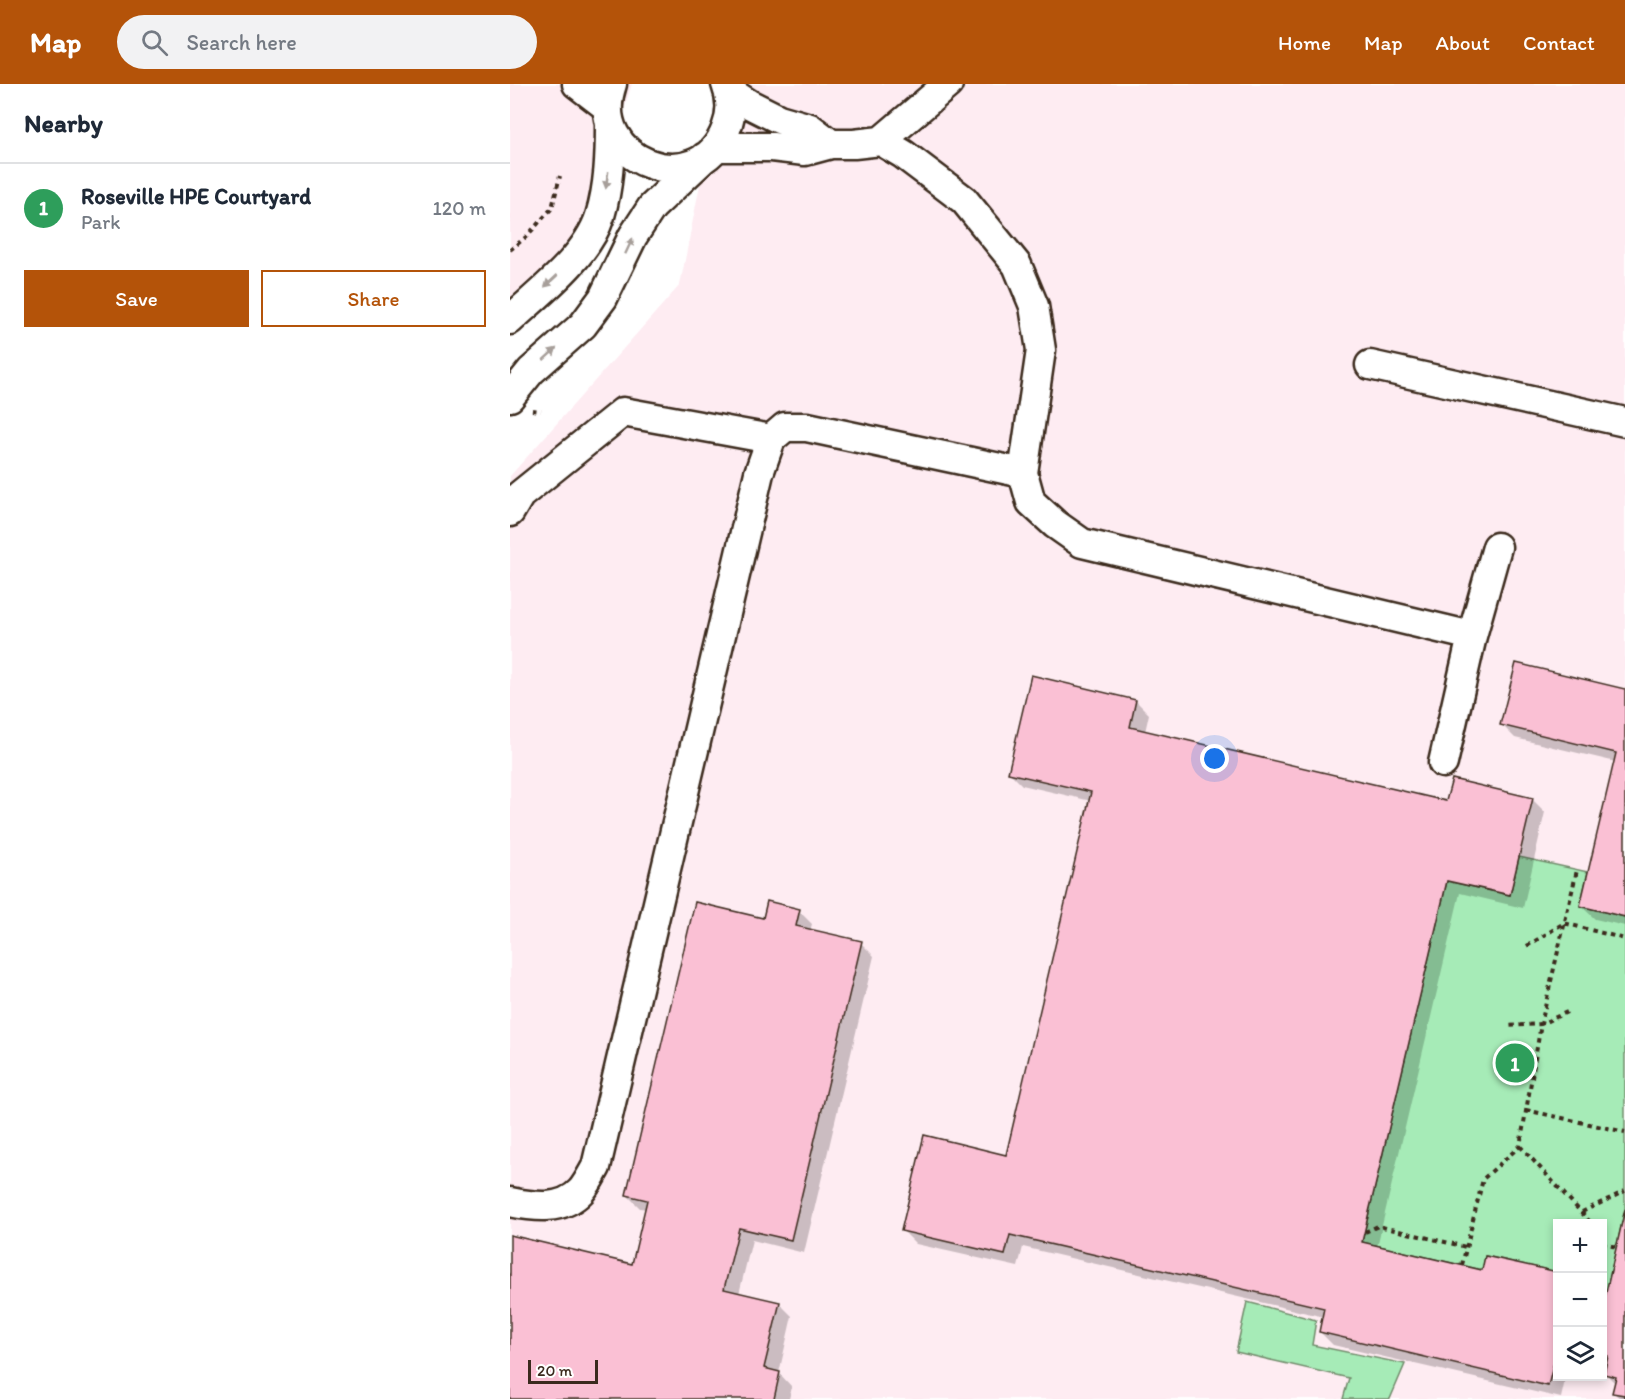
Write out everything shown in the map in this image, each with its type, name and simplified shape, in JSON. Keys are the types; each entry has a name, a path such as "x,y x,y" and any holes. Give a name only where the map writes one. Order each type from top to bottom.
{"street":[{"path":"577,84 610,104 615,136 624,148 635,158 648,165 663,168 678,168 692,164 710,152 772,147 805,151 831,144 881,141 948,84"},
{"path":"728,87 749,104 779,118 810,128 831,144"},
{"path":"510,397 531,371 583,325 603,298 633,236 652,207 710,152 724,134 731,105 728,87"},
{"path":"510,320 565,268 589,239 600,217 610,156 610,104"},
{"path":"881,141 903,154 964,200 1017,265 1035,306 1041,350 1023,473 1031,502 1055,524 1082,543 1472,636"},
{"path":"1370,365 1625,422"},
{"path":"510,512 520,495 623,412 771,439"},
{"path":"510,1202 539,1207 562,1204 581,1191 596,1167 757,482 771,439 785,427 807,427 1023,473"},
{"path":"1443,763 1472,636 1497,547"}],"path":[{"path":"510,250 526,237 552,208 560,176"},
{"path":"1462,1265 1484,1179 1520,1146 1541,1024 1577,870"},
{"path":"1527,946 1564,923 1625,939"},
{"path":"1507,1026 1541,1024 1567,1012"},
{"path":"1526,1110 1625,1132"},
{"path":"1520,1146 1588,1219"},
{"path":"1582,1212 1625,1191"},
{"path":"1365,1232 1378,1226 1466,1247"},
{"path":"1607,1245 1617,1247"}],"shaded area":[{"path":"510,84 632,84 593,207 510,321"},
{"path":"720,84 1625,84 1625,1399 510,1399 510,476 680,285"}],"green space":[{"path":"1519,857 1588,872 1580,906 1625,917 1625,1209 1607,1290 1607,1219 1553,1219 1553,1271 1486,1256 1482,1270 1362,1242 1447,881 1510,895"},
{"path":"1247,1302 1316,1320 1312,1345 1405,1364 1390,1399 1343,1399 1349,1378 1236,1352"}],"building":[{"path":"1516,663 1625,689 1625,917 1580,906 1616,753 1500,725"},
{"path":"1031,675 1136,700 1130,727 1446,801 1452,779 1533,798 1510,895 1447,881 1362,1242 1482,1270 1485,1256 1553,1271 1553,1366 1548,1386 1319,1332 1324,1308 1010,1235 1005,1255 901,1231 924,1135 1006,1155 1091,792 1008,773"},
{"path":"767,901 800,909 796,926 862,941 791,1240 739,1228 724,1289 780,1302 764,1368 780,1372 774,1399 510,1399 510,1235 632,1264 647,1200 626,1195 695,902 763,918"},
{"path":"1625,1209 1625,1399 1624,1395 1612,1393 1616,1377 1607,1375 1607,1288"}],"place":[{"name":"Roseville HPE Courtyard","path":"1515,1063"}]}
